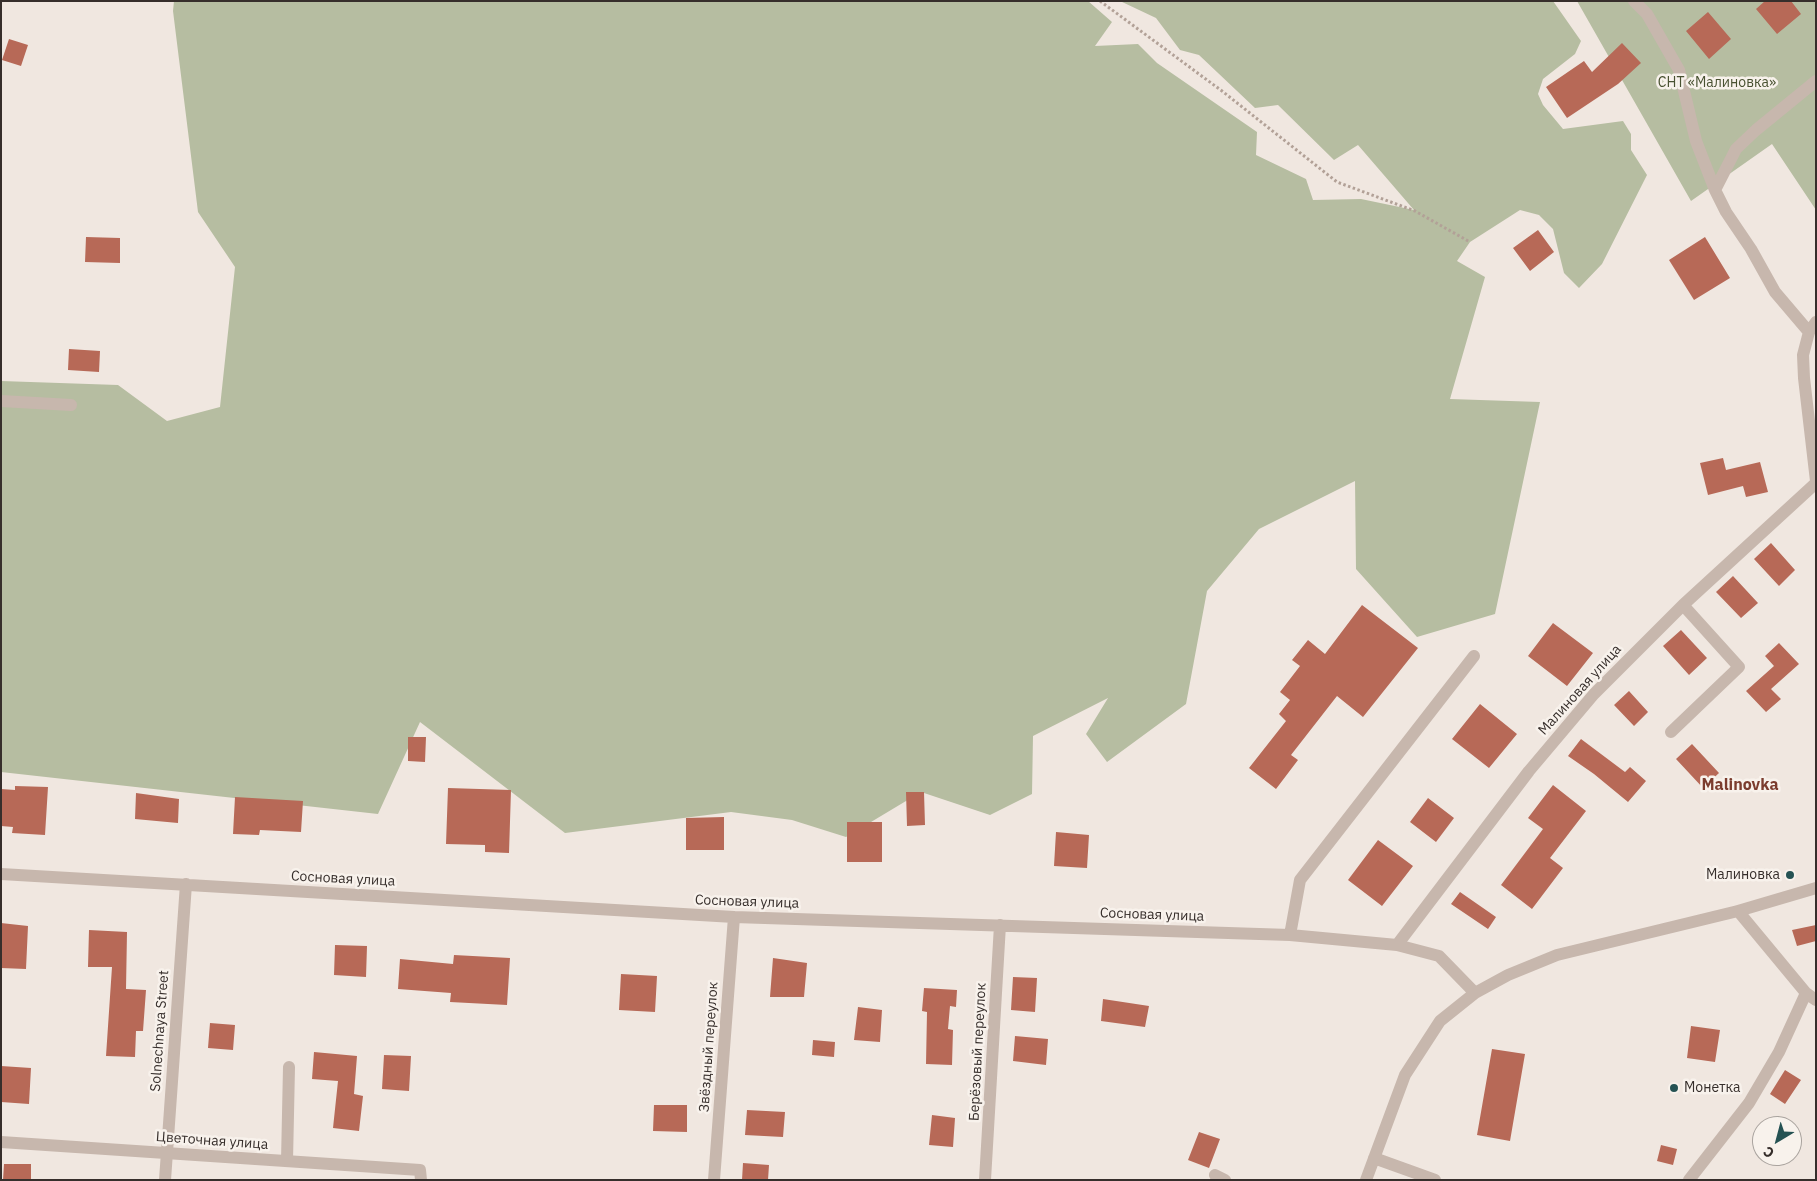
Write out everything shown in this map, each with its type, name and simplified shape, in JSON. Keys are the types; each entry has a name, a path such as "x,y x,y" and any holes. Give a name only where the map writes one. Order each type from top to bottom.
{"street":[{"path":"1634,1 1647,14 1679,70 1696,141 1715,190 1726,212 1752,249 1775,292 1812,327 1803,355 1816,482"},
{"path":"1715,190 1736,149 1756,130 1816,81"},
{"path":"1,401 71,405"},
{"name":"Малиновая улица","path":"1397,945 1529,770 1594,694 1683,605 1816,482"},
{"path":"1671,732 1739,667 1683,605"},
{"path":"1290,935 1300,880 1474,656"},
{"name":"Сосновая улица","path":"1,874 734,917 1290,935 1397,945 1440,956 1475,993"},
{"name":"Solnechnaya Street","path":"165,1180 186,884"},
{"path":"1366,1180 1405,1075 1440,1021 1475,993 1508,975 1556,955 1738,912 1816,888"},
{"path":"1689,1180 1749,1103 1811,997 1738,912"},
{"name":"Звёздный переулок","path":"714,1180 734,917"},
{"name":"Берёзовый переулок","path":"985,1180 1000,925"},
{"path":"287,1161 289,1067"},
{"name":"Цветочная улица","path":"1,1142 287,1161 420,1175"},
{"path":"1374,1158 1435,1180"}],"path":[{"path":"1100,1 1222,91 1337,182 1415,211 1470,242"}],"green space":[{"path":"174,1 1088,1 1112,22 1095,46 1138,44 1157,63 1257,132 1256,155 1306,179 1313,200 1361,199 1414,210 1358,145 1334,160 1278,105 1255,108 1199,55 1180,50 1156,18 1120,1 1553,1 1581,41 1575,54 1543,79 1538,94 1543,105 1563,129 1623,121 1631,134 1631,150 1647,175 1602,264 1579,288 1564,273 1553,229 1539,215 1520,210 1470,242 1457,261 1485,277 1450,399 1540,402 1495,614 1417,637 1356,569 1355,481 1259,529 1207,591 1186,704 1107,762 1086,734 1108,698 1033,736 1032,794 990,815 921,792 846,837 792,820 731,812 565,833 420,722 378,814 1,772 1,381 118,385 167,421 220,407 235,267 198,212 173,11"},
{"name":"СНТ «Малиновка»","path":"1577,1 1816,1 1816,210 1772,144 1691,201"}],"building":[{"path":"1765,1 1791,1 1801,14 1777,34 1756,9"},
{"path":"1708,12 1731,39 1709,59 1686,31"},
{"path":"9,39 28,45 21,66 2,60"},
{"path":"1622,43 1641,63 1618,84 1567,118 1546,87 1584,61 1592,72"},
{"path":"1538,230 1554,252 1530,271 1513,248"},
{"path":"86,237 120,238 120,263 85,262"},
{"path":"1705,237 1730,278 1694,300 1669,260"},
{"path":"69,349 100,351 99,372 68,370"},
{"path":"1723,458 1726,470 1760,462 1768,492 1746,497 1743,486 1708,495 1700,463"},
{"path":"1771,543 1795,570 1779,586 1754,559"},
{"path":"1733,576 1758,603 1741,618 1716,592"},
{"path":"1362,605 1418,648 1363,717 1337,696 1291,755 1298,760 1276,789 1249,768 1286,721 1279,714 1290,700 1280,692 1300,666 1292,660 1308,640 1325,654"},
{"path":"1553,623 1593,653 1567,686 1528,656"},
{"path":"1681,630 1707,658 1689,675 1663,646"},
{"path":"1779,643 1799,664 1771,689 1781,699 1766,712 1746,691 1774,666 1765,656"},
{"path":"1629,691 1648,712 1634,726 1614,705"},
{"path":"1480,704 1517,734 1489,768 1452,739"},
{"path":"408,737 426,737 425,762 408,761"},
{"path":"1581,739 1625,772 1630,767 1646,781 1628,802 1594,774 1568,756"},
{"path":"1692,744 1719,773 1703,788 1676,759"},
{"path":"1553,785 1586,811 1550,858 1563,868 1532,909 1501,885 1543,829 1528,818"},
{"path":"15,786 48,787 45,835 12,833 13,827 1,826 1,789 15,790"},
{"path":"448,788 511,790 509,853 485,852 485,845 446,844"},
{"path":"906,792 924,792 925,825 907,826"},
{"path":"136,793 179,799 178,823 135,819"},
{"path":"235,797 303,801 301,832 260,830 259,835 233,834"},
{"path":"1428,798 1454,818 1436,842 1410,822"},
{"path":"724,817 724,850 686,850 686,818"},
{"path":"847,822 882,822 882,862 847,862"},
{"path":"1056,832 1089,835 1087,868 1054,866"},
{"path":"1378,840 1413,866 1382,906 1348,880"},
{"path":"1460,892 1496,917 1488,929 1451,904"},
{"path":"1,923 28,926 26,969 1,968"},
{"path":"1816,925 1816,941 1797,946 1792,930"},
{"path":"89,930 127,932 126,989 146,990 143,1031 136,1031 135,1057 106,1056 112,967 88,967"},
{"path":"335,945 367,946 366,977 334,975"},
{"path":"454,955 510,958 507,1005 450,1002 451,993 398,989 400,959 453,964"},
{"path":"773,958 807,963 804,997 770,997"},
{"path":"621,974 657,976 655,1012 619,1010"},
{"path":"1013,977 1037,978 1035,1012 1011,1010"},
{"path":"924,988 957,990 956,1007 950,1006 948,1029 953,1030 952,1065 926,1064 927,1012 922,1011"},
{"path":"1103,999 1149,1006 1145,1027 1101,1021"},
{"path":"858,1007 882,1010 880,1042 854,1040"},
{"path":"210,1023 235,1025 233,1050 208,1048"},
{"path":"1691,1026 1720,1030 1715,1062 1687,1058"},
{"path":"1015,1036 1048,1039 1046,1065 1013,1061"},
{"path":"813,1040 835,1042 834,1057 812,1055"},
{"path":"1492,1049 1525,1054 1510,1141 1477,1135"},
{"path":"314,1052 357,1056 354,1094 363,1096 359,1131 333,1128 338,1081 312,1079"},
{"path":"384,1055 411,1056 409,1091 382,1089"},
{"path":"1,1066 31,1068 29,1104 1,1102"},
{"path":"1785,1070 1801,1080 1785,1104 1770,1094"},
{"path":"654,1105 687,1105 687,1132 653,1131"},
{"path":"747,1110 785,1112 783,1137 745,1135"},
{"path":"932,1115 955,1118 953,1147 929,1145"},
{"path":"1199,1132 1220,1139 1209,1168 1188,1160"},
{"path":"1661,1145 1677,1149 1673,1165 1657,1161"},
{"path":"743,1163 769,1165 768,1180 742,1180"},
{"path":"4,1164 31,1164 31,1180 3,1180"}],"place":[{"name":"Малиновка","path":"1790,875"},
{"name":"Монетка","path":"1674,1088"}],"district":[{"name":"Malinovka","path":"1740,785"}]}
